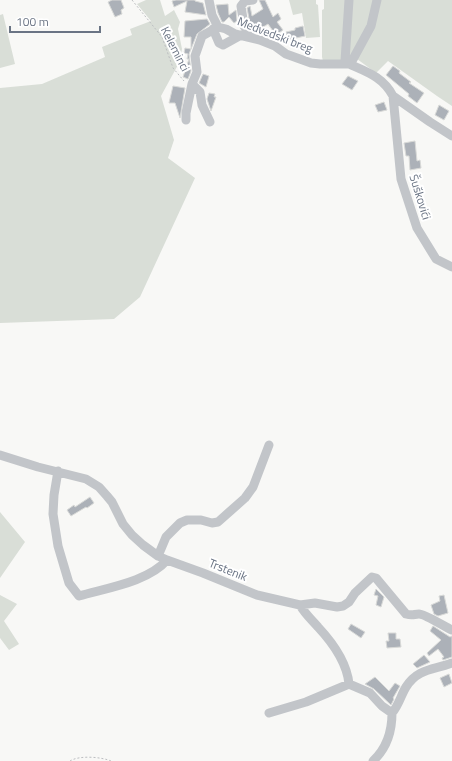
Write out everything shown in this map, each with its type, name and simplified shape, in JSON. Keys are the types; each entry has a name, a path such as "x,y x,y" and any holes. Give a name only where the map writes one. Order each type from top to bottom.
{"street":[{"name":"Medvedski breg","path":"209,0 215,28 226,29 235,34 275,46 286,54 311,63 349,64"},
{"path":"252,38 244,26 241,6 245,1 253,0"},
{"path":"349,0 345,61 374,76 387,86 393,96 452,136"},
{"path":"349,64 371,26 377,0"},
{"path":"186,120 192,84 197,72 195,56 202,36 215,28 219,43 223,45 241,35"},
{"path":"192,84 200,92 202,105 210,122"},
{"name":"Šuškovići","path":"393,96 400,179 416,228 436,259 452,267"},
{"path":"158,556 166,537 180,523 187,520 201,520 212,523 218,522 245,498 253,487 269,445"},
{"name":"Trstenik","path":"0,455 38,467 86,479 99,487 112,502 123,524 132,535 158,556 257,595 300,606 315,603 337,607 343,606 349,602 355,593 372,577 380,581 406,614 412,616 419,614 425,616 452,630"},
{"path":"58,471 54,495 53,514 58,546 68,584 79,596 138,579 154,572 167,560"},
{"path":"300,606 328,638 337,652 345,668 349,684"},
{"path":"373,761 384,749 390,730 392,713 410,681 429,669 452,663"},
{"path":"269,713 306,702 349,684 370,693 382,706 392,713"}],"path":[{"name":"Keleminci","path":"132,0 162,37 176,73 183,80 192,84"},
{"path":"70,761 80,757 105,759 111,761"}],"shaded area":[{"path":"146,0 160,0 165,16 174,10 180,22 178,29 182,49 179,63 161,96 174,140 168,158 195,178 140,297 114,319 0,323 0,88 42,84 105,57 102,47 132,35 130,29 151,21 137,4"},
{"path":"289,0 316,0 316,4 318,5 320,37 306,38 302,13 293,15"},
{"path":"324,0 348,0 343,62 323,61 322,10 324,9"},
{"path":"351,0 452,0 452,106 388,61 376,73 353,56 346,57"},
{"path":"3,14 15,64 0,68 0,15"},
{"path":"0,512 25,542 0,578"},
{"path":"0,595 17,604 4,621 19,644 9,650 0,638"}],"building":[{"path":"112,0 121,0 124,8 121,10 122,14 115,17 108,2"},
{"path":"195,0 203,3 206,15 185,12 187,1 174,7 172,1"},
{"path":"259,0 265,0 273,17 278,13 281,19 277,22 283,30 276,35 268,24 255,32 250,24 247,8 250,6 252,16 263,9"},
{"path":"228,4 229,15 236,10 237,21 234,23 229,17 222,22 218,13 216,5"},
{"path":"207,19 210,24 197,34 191,49 191,37 184,37 185,21"},
{"path":"303,26 305,36 287,40 286,32"},
{"path":"185,48 191,49 189,54 191,71 188,79 183,77 189,59 187,59 188,54 184,53"},
{"path":"393,66 400,71 399,73 411,82 409,83 424,93 417,103 408,96 409,94 386,75"},
{"path":"203,74 209,76 206,87 199,83"},
{"path":"348,76 358,81 352,90 342,84"},
{"path":"173,86 185,88 180,118 175,103 169,103"},
{"path":"209,93 215,94 214,97 216,97 211,111 207,99"},
{"path":"384,102 387,110 378,112 375,105"},
{"path":"439,105 449,111 444,120 435,115"},
{"path":"415,141 417,161 420,160 421,168 410,170 409,156 406,156 404,143"},
{"path":"90,497 94,503 71,516 67,510 74,505 75,507"},
{"path":"376,589 384,597 381,607 376,605 378,596 374,595"},
{"path":"444,595 448,613 438,616 434,614 431,605 440,601 439,596"},
{"path":"351,624 365,632 361,638 348,629"},
{"path":"433,626 450,637 452,636 452,657 443,660 442,658 444,657 438,649 429,656 427,653 441,640 430,631"},
{"path":"388,633 396,633 396,639 400,639 401,647 387,648 386,641 389,641"},
{"path":"424,655 430,662 417,668 413,664"},
{"path":"449,674 452,683 444,687 440,678"},
{"path":"375,677 389,691 395,683 400,686 391,705 374,689 365,684"}]}
